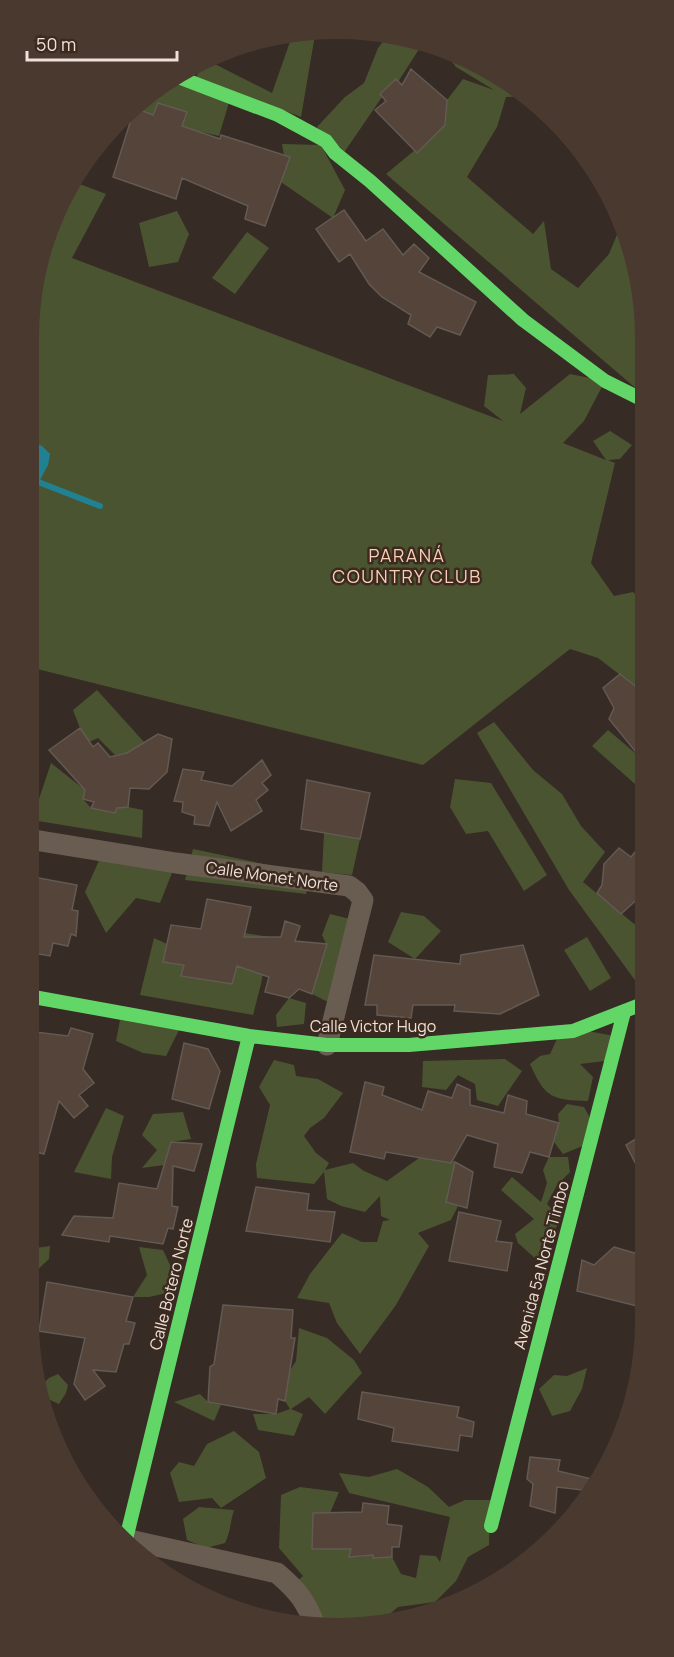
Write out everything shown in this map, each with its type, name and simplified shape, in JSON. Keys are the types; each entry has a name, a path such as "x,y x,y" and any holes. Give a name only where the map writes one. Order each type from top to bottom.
{"street":[{"path":"186,80 278,115 326,141 335,153 370,181 523,320 606,381 635,396"},
{"name":"Calle Monet Norte","path":"39,841 349,886 354,889 363,900 327,1045"},
{"name":"Calle Victor Hugo","path":"39,998 249,1036 327,1045 409,1045 573,1031 635,1007"},
{"name":"Avenida 5a Norte Timbo","path":"490,1526 624,1012"},
{"name":"Calle Botero Norte","path":"127,1532 249,1036"},
{"path":"139,1542 277,1573 306,1603 311,1616"}],"green space":[{"path":"314,40 301,117 196,77 198,74 217,65 272,93 289,43"},
{"path":"382,43 418,50 398,82 382,97 343,154 317,127 345,97 364,83"},
{"path":"452,63 486,79 513,97 506,97 497,127 467,177 533,234 544,221 551,269 578,288 609,254 617,235 625,260 632,298 635,388 386,174 445,125 447,100 463,79 494,90"},
{"path":"183,82 230,99 219,136 179,127 184,113 157,105 152,116 142,112"},
{"path":"282,144 321,145 345,190 333,218 278,180 285,161"},
{"name":"PARANÁ COUNTRY CLUB","path":"81,185 106,194 72,258 503,421 484,406 488,375 514,374 526,388 520,414 570,374 605,381 584,421 563,443 606,460 593,441 610,431 632,445 620,459 608,460 615,463 591,563 614,596 633,592 635,594 635,686 598,658 570,649 423,765 39,669 40,318 49,260 62,223"},
{"path":"177,211 189,234 178,262 149,267 139,223"},
{"path":"247,232 269,248 235,294 212,278"},
{"path":"97,690 144,742 127,753 115,755 98,738 89,742 73,710"},
{"path":"494,722 533,770 562,794 581,826 605,852 583,882 635,925 635,980 569,890 477,733"},
{"path":"608,730 635,753 635,784 592,746"},
{"path":"51,763 85,790 83,799 91,808 115,813 117,808 128,807 143,810 142,838 39,821 39,799"},
{"path":"455,779 491,783 547,875 524,891 488,831 466,834 450,807"},
{"path":"324,833 360,839 352,875 322,872"},
{"path":"193,849 311,874 306,894 185,880"},
{"path":"101,856 176,863 160,903 136,898 106,933 85,892"},
{"path":"401,912 424,916 441,931 415,959 388,942"},
{"path":"330,914 350,919 330,1003 312,994 326,944 322,935"},
{"path":"244,933 270,937 253,1015 140,995 154,938 167,944 164,962 184,965 181,976 232,984"},
{"path":"587,937 611,978 590,991 564,950"},
{"path":"289,998 306,1003 304,1024 277,1027 276,1015"},
{"path":"120,1020 179,1030 166,1056 143,1053 116,1041"},
{"path":"587,1031 615,1036 605,1061 580,1064 593,1077 588,1101 566,1100 551,1095 540,1084 530,1064 540,1056 550,1054 557,1039"},
{"path":"505,1059 522,1071 498,1106 477,1100 475,1084 458,1075 446,1090 422,1087 423,1061"},
{"path":"274,1060 294,1065 296,1076 318,1079 343,1093 324,1118 310,1128 304,1136 316,1153 329,1163 325,1170 353,1163 364,1171 387,1181 419,1158 439,1150 455,1162 446,1202 458,1206 451,1220 418,1233 429,1246 396,1305 360,1354 337,1323 329,1303 297,1298 310,1274 342,1233 362,1242 377,1242 383,1221 390,1220 381,1216 380,1196 365,1212 341,1206 327,1199 324,1172 314,1184 257,1178 256,1164 270,1105 259,1087"},
{"path":"567,1104 584,1107 589,1116 590,1143 563,1154 554,1142 559,1123 558,1114"},
{"path":"106,1108 124,1116 112,1157 111,1179 74,1172"},
{"path":"183,1112 191,1139 171,1142 164,1165 142,1168 157,1150 142,1135 153,1114"},
{"path":"549,1157 568,1157 570,1172 557,1185 547,1204 561,1219 537,1260 518,1243 515,1234 534,1219 501,1190 512,1177 541,1202 547,1183 543,1170"},
{"path":"50,1246 49,1259 39,1268 39,1248"},
{"path":"139,1247 163,1250 171,1267 171,1292 149,1297 133,1297 147,1275"},
{"path":"299,1328 327,1338 354,1360 362,1373 325,1414 309,1397 291,1409 303,1414 294,1436 258,1430 253,1414 276,1414 290,1409 285,1401 284,1380 296,1361"},
{"path":"587,1368 582,1389 570,1411 552,1416 539,1389 554,1375 567,1376"},
{"path":"58,1374 68,1385 59,1404 50,1400 46,1381"},
{"path":"200,1394 208,1402 221,1405 214,1421 174,1402"},
{"path":"234,1431 259,1452 266,1478 221,1508 212,1498 179,1502 170,1473 179,1462 194,1466 207,1444"},
{"path":"397,1469 428,1487 449,1507 465,1500 490,1500 489,1545 468,1557 456,1581 436,1601 398,1607 391,1613 376,1615 337,1618 316,1617 295,1583 303,1576 279,1548 281,1495 300,1487 339,1492 330,1513 313,1513 351,1549 350,1557 392,1557 401,1574 416,1578 420,1555 436,1556 440,1562 450,1517 349,1493 339,1473 369,1477"},
{"path":"199,1507 234,1510 225,1543 206,1548 187,1540 183,1519"}],"water":[{"path":"39,445 50,454 48,465 39,482"}],"building":[{"path":"411,69 447,100 445,125 417,153 375,110 386,101 380,94 396,79 402,85"},
{"path":"158,103 187,112 182,126 220,139 221,135 290,157 265,226 245,219 248,206 182,178 176,199 113,177 130,123 143,111 153,115"},
{"path":"344,210 366,241 383,229 403,255 414,244 429,258 419,272 476,302 460,335 437,327 430,337 408,324 411,315 382,297 369,284 350,254 339,262 316,229"},
{"path":"620,674 635,686 635,751 609,719 614,708 603,688"},
{"path":"80,728 93,747 98,743 110,757 127,753 158,734 172,739 167,772 149,789 130,788 128,807 117,808 115,813 91,808 94,802 83,799 85,790 49,750"},
{"path":"262,760 271,775 262,783 268,790 256,800 262,811 231,831 217,802 209,826 194,824 195,816 182,812 183,802 174,801 183,769 204,772 201,780 232,786"},
{"path":"307,780 370,793 360,839 301,829"},
{"path":"619,848 631,857 635,852 635,901 621,914 597,893 602,885 604,864"},
{"path":"39,878 77,885 72,910 78,911 76,936 71,934 68,946 53,943 50,956 39,954"},
{"path":"207,899 251,907 244,937 281,937 285,921 300,926 295,941 327,944 312,994 299,989 289,998 265,992 269,977 237,966 232,984 181,976 184,965 163,962 171,925 201,929"},
{"path":"523,945 539,995 500,1014 454,1011 455,1005 413,1005 411,1018 377,1015 377,1005 365,1005 374,955 460,964 461,955"},
{"path":"71,1028 93,1034 83,1069 94,1083 79,1095 88,1106 74,1118 59,1101 44,1154 39,1153 39,1032 68,1036"},
{"path":"184,1043 208,1049 220,1071 209,1109 172,1099"},
{"path":"365,1082 384,1087 382,1095 422,1110 428,1091 452,1098 457,1084 470,1090 470,1105 504,1113 508,1095 527,1101 526,1114 559,1123 549,1157 530,1152 522,1173 494,1167 498,1144 467,1135 451,1163 386,1152 384,1159 350,1152"},
{"path":"635,1139 635,1163 626,1145"},
{"path":"171,1142 202,1144 194,1171 173,1166 172,1206 178,1207 173,1229 168,1228 163,1244 110,1236 109,1242 62,1235 74,1216 113,1218 119,1183 157,1189"},
{"path":"455,1162 473,1172 467,1208 446,1202"},
{"path":"256,1187 309,1194 307,1210 335,1212 330,1242 246,1231"},
{"path":"459,1212 501,1221 496,1241 512,1243 507,1271 449,1261"},
{"path":"614,1247 635,1253 635,1306 577,1291 582,1260 594,1265"},
{"path":"47,1282 133,1297 126,1321 135,1323 129,1344 124,1344 116,1372 93,1370 105,1386 85,1400 74,1384 85,1338 40,1331"},
{"path":"223,1305 293,1310 291,1338 295,1338 285,1401 278,1399 276,1414 208,1402 210,1367 214,1364"},
{"path":"362,1392 459,1407 457,1417 474,1422 472,1437 460,1435 458,1451 392,1441 394,1428 358,1419"},
{"path":"530,1457 560,1460 558,1471 589,1478 582,1490 557,1487 555,1513 530,1506 533,1484 527,1479"},
{"path":"363,1503 389,1506 387,1524 402,1526 399,1547 392,1547 392,1557 373,1558 373,1555 349,1557 351,1549 312,1549 313,1513 362,1512"}],"waterway":[{"path":"39,482 100,506"}],"traffic: fast":[{"path":"186,80 278,115 326,141 335,153 370,181 523,320 605,381 635,396"},
{"path":"39,998 249,1036 327,1045 409,1045 573,1031 635,1007"},
{"path":"491,1526 624,1012"},
{"path":"128,1532 249,1036"}],"district":[{"name":"PARANÁ COUNTRY CLUB","path":"407,565"}]}
